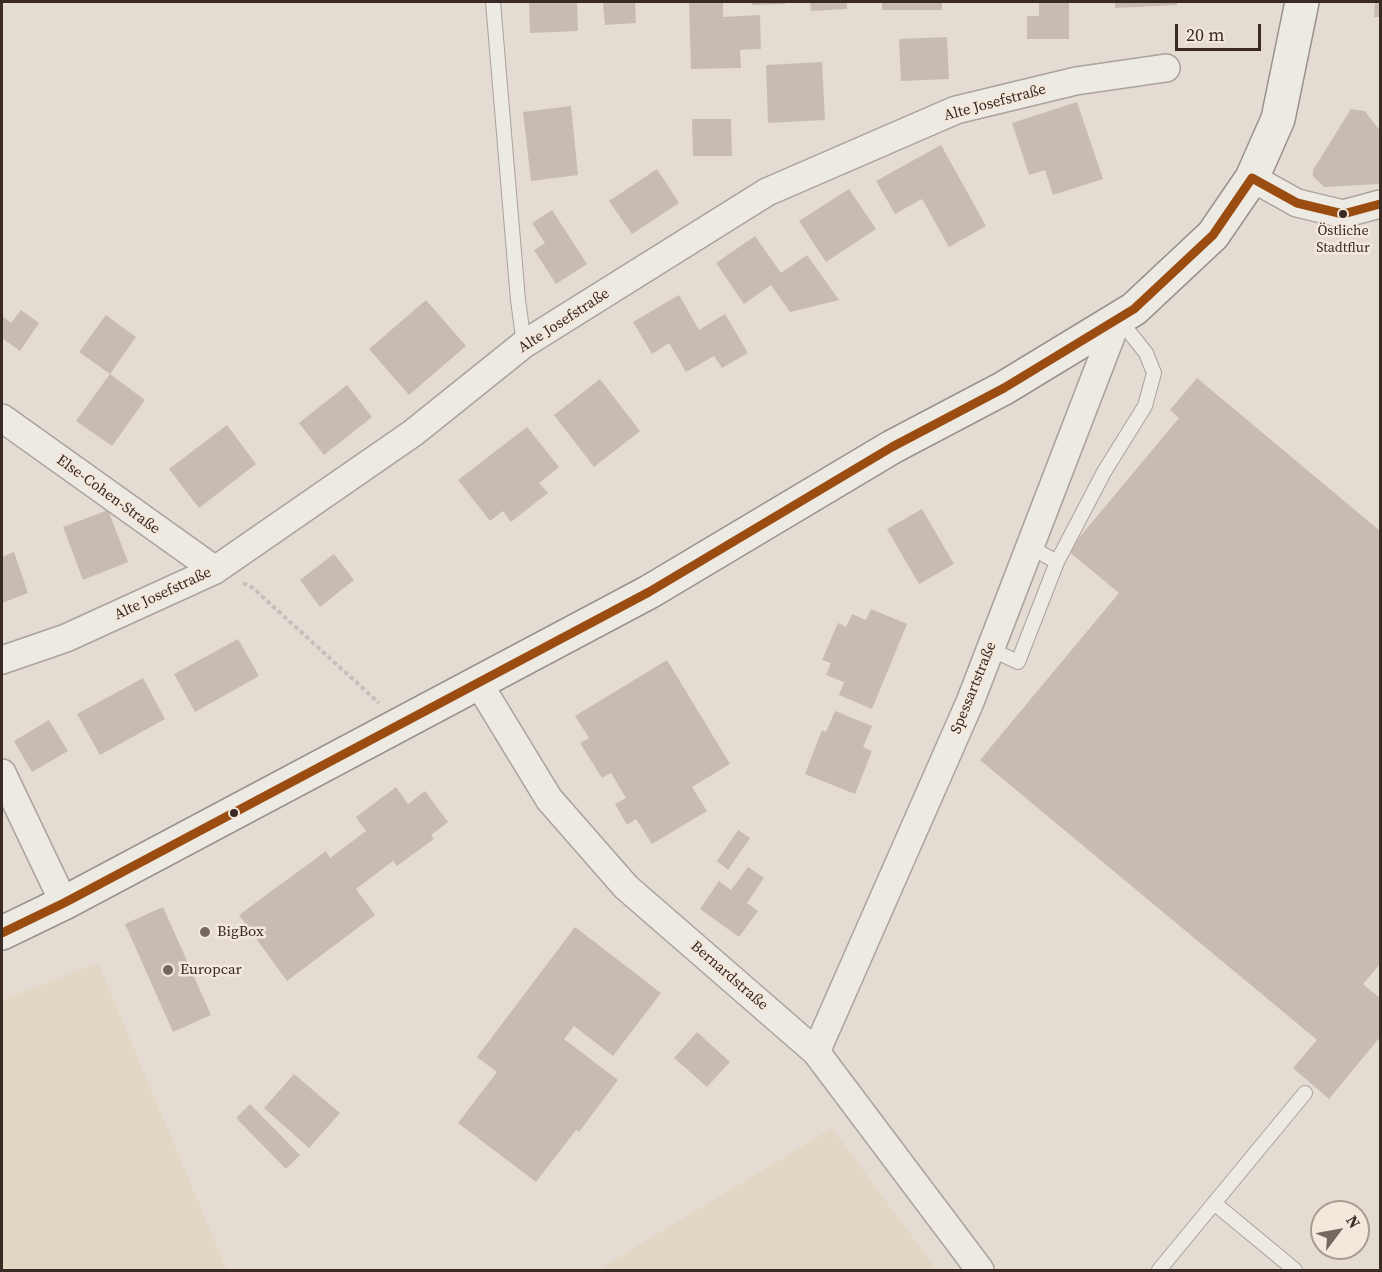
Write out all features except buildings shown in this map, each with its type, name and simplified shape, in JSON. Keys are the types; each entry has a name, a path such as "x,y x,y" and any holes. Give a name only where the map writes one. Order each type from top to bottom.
{"street":[{"path":"2,933 64,903 402,723 480,684 649,592 892,447 1004,388 1134,309 1213,235 1252,178 1278,119 1295,8"},
{"name":"Alte Josefstraße","path":"2,660 66,638 215,570 412,433 524,344 767,192 956,110 1076,81 1166,68"},
{"path":"1252,178 1297,203 1343,214 1380,204"},
{"name":"Spessartstraße","path":"816,1052 970,702 1118,318"},
{"name":"Else-Cohen-Straße","path":"2,418 215,570"},
{"name":"Bernardstraße","path":"480,684 549,799 626,887 816,1052 980,1270"},
{"path":"2,773 64,903"}],"lane":[{"path":"493,2 524,344"},
{"path":"990,649 1018,662 1057,562 1104,472 1145,406 1154,372 1146,353 1118,318"},
{"path":"1030,547 1057,562"},
{"path":"1159,1270 1305,1093"},
{"path":"1214,1203 1295,1270"}],"path":[{"path":"215,570 253,588 402,723"}],"shaded area":[{"path":"98,963 227,1270 2,1270 2,1000"},
{"path":"832,1128 937,1270 598,1270"}],"transit line":[{"path":"1252,178 1297,203 1343,214 1380,204"},
{"path":"2,933 64,903 649,592 892,447 1004,388 1134,309 1213,235 1252,178"}],"place":[{"name":"Östliche Stadtflur","path":"1343,214"},
{"name":"BigBox","path":"205,932"},
{"name":"Europcar","path":"168,970"}]}
